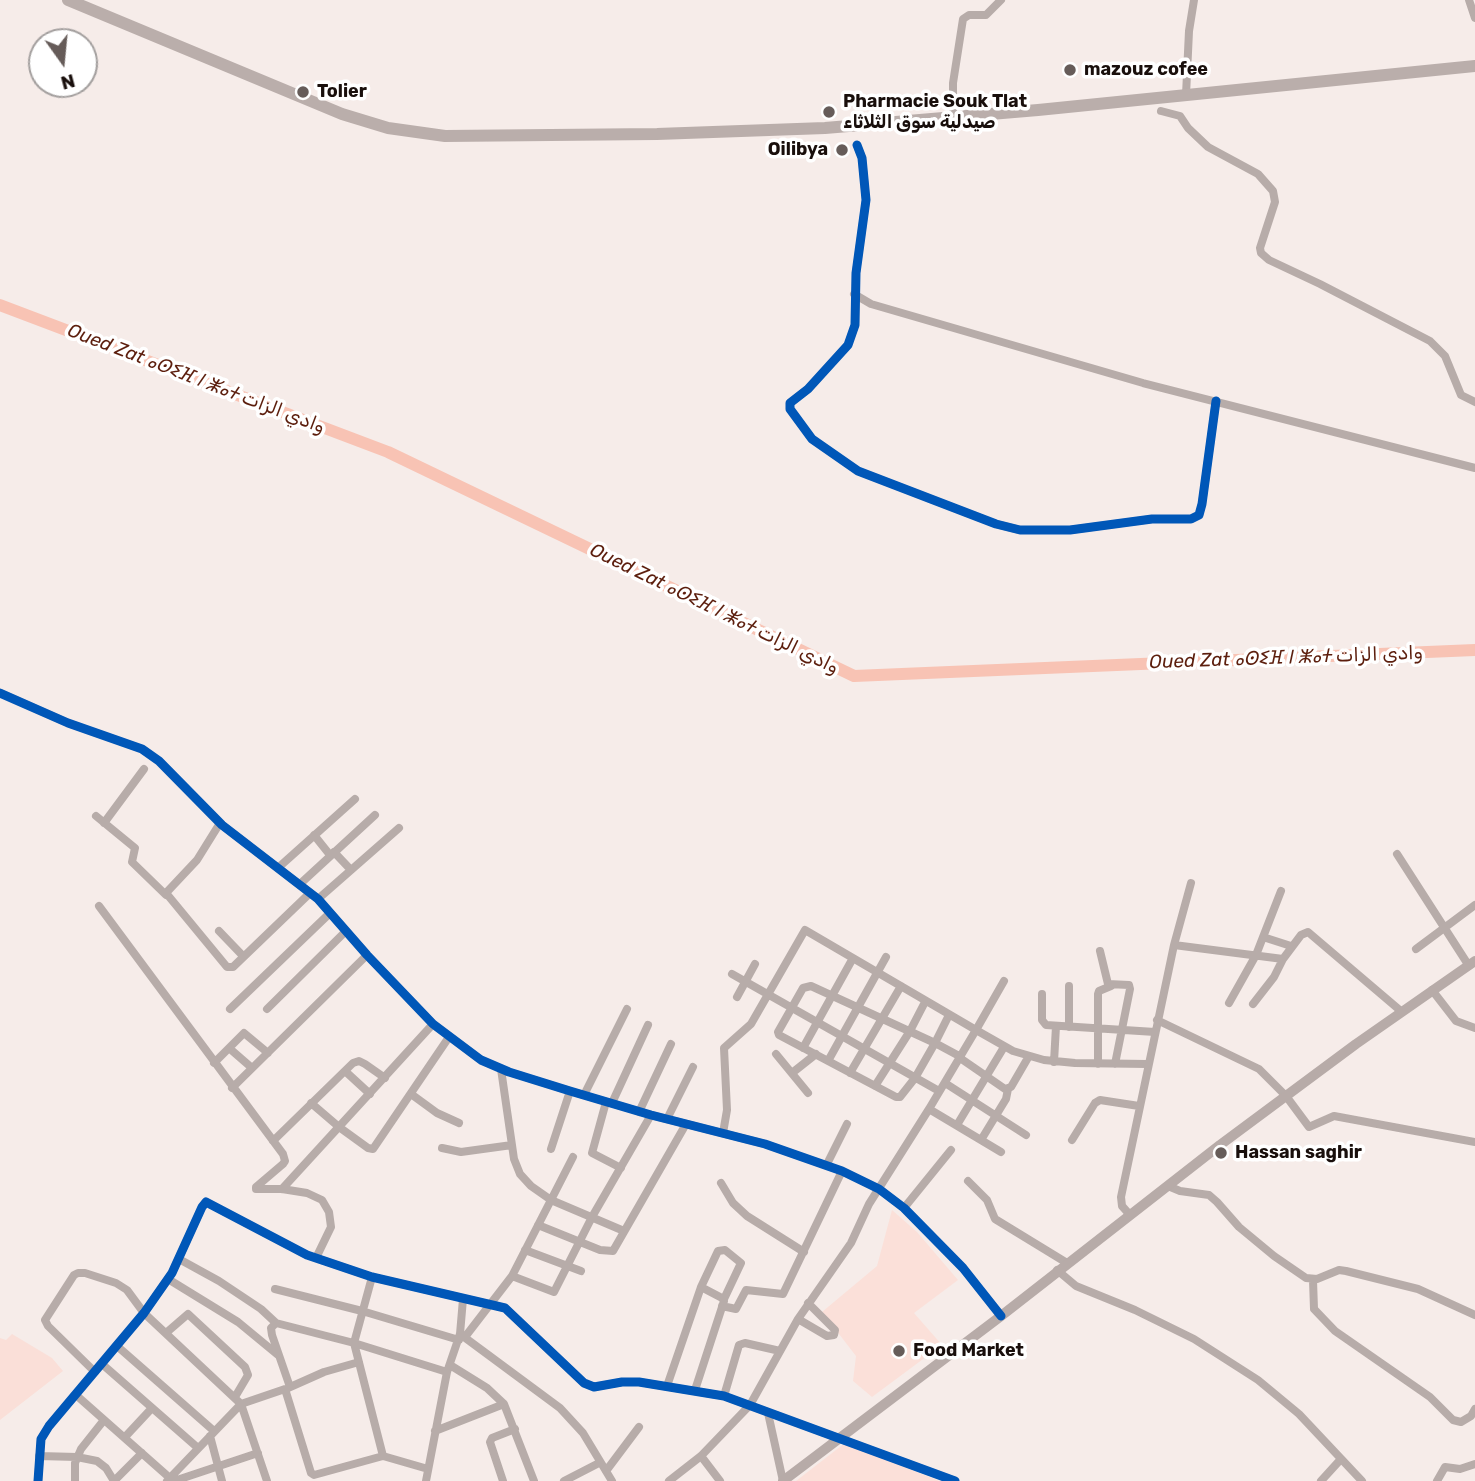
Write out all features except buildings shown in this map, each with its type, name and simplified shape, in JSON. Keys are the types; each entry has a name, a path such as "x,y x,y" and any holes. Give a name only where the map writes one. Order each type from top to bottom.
{"main road":[{"path":"68,0 321,106 369,123 423,134 471,136 754,132 953,118 1475,66"}],"street":[{"path":"953,118 953,83 963,19 969,15 986,15 1001,0"},
{"path":"1186,95 1194,0"},
{"path":"1469,0 1475,18"},
{"path":"1161,111 1180,116 1188,128 1208,147 1258,174 1273,191 1275,202 1260,248 1261,253 1269,260 1430,341 1445,355 1461,395 1475,402"},
{"path":"857,145 863,158 866,200 854,294 855,325 848,345 808,389 790,403 790,409 812,439 858,471 996,524 1020,530 1070,530 1152,519 1191,519 1199,515 1216,401"},
{"path":"854,294 871,304 897,312 1216,401 1475,468"},
{"path":"0,693 68,723 142,749 159,761 220,822 318,899 433,1024 481,1060 501,1069 609,1103 765,1144 827,1164 879,1189 904,1208 963,1268 1001,1316"},
{"path":"104,822 144,769"},
{"path":"279,867 355,799"},
{"path":"300,884 375,815"},
{"path":"96,816 135,848 132,862 166,895 226,967 233,967 310,893"},
{"path":"166,895 166,890 197,860 220,822"},
{"path":"318,899 399,828"},
{"path":"314,835 351,870"},
{"path":"768,1413 783,1481 1286,1096 1472,963 1444,927 1397,853"},
{"path":"1130,1215 1122,1206 1121,1197 1147,1064 1191,883"},
{"path":"1229,1003 1256,955 1281,891"},
{"path":"1416,949 1475,905"},
{"path":"99,906 285,1161 256,1189 282,1189 316,1196 322,1200 329,1212 331,1227 316,1258"},
{"path":"230,1009 330,913"},
{"path":"723,1133 727,1110 724,1048 751,1024 805,930 925,1002 1004,1046 1029,1056 1054,1062 1147,1064"},
{"path":"219,931 243,956"},
{"path":"267,1009 346,931"},
{"path":"1253,1004 1291,946 1304,933 1313,935 1402,1012"},
{"path":"1263,937 1291,946"},
{"path":"1174,945 1283,959"},
{"path":"1100,951 1108,984 1111,986"},
{"path":"232,1088 367,955"},
{"path":"828,1061 886,957"},
{"path":"803,1048 853,958"},
{"path":"737,997 754,964"},
{"path":"732,974 915,1078 971,1100 1026,1135"},
{"path":"669,1481 701,1456 750,1405 798,1319 851,1243 869,1204 960,1058 1004,981"},
{"path":"1098,1063 1099,991 1111,986 1129,985 1115,1064"},
{"path":"949,1015 935,1043 915,1078 900,1097 778,1034 803,988 807,986 935,1043 1000,1087 1008,1089"},
{"path":"850,1073 901,986"},
{"path":"1069,986 1069,1027"},
{"path":"1432,990 1456,1021 1473,1026"},
{"path":"1042,994 1043,1024 1155,1032"},
{"path":"875,1086 925,1002"},
{"path":"584,1095 627,1009"},
{"path":"1157,1020 1259,1069 1286,1096 1309,1127 1334,1116 1475,1142"},
{"path":"282,1189 433,1024"},
{"path":"621,1168 592,1153 609,1103 648,1025"},
{"path":"1054,1062 1056,1026"},
{"path":"214,1063 244,1033 268,1053"},
{"path":"311,1103 368,1149 373,1149 449,1037"},
{"path":"639,1112 671,1044"},
{"path":"957,1125 1004,1046"},
{"path":"229,1048 252,1068"},
{"path":"776,1054 808,1093"},
{"path":"792,1073 816,1054"},
{"path":"981,1140 1029,1056"},
{"path":"272,1141 353,1063 359,1061 385,1078"},
{"path":"667,1119 693,1067"},
{"path":"501,1069 514,1159 520,1174 531,1186 551,1200 624,1231"},
{"path":"345,1071 370,1094"},
{"path":"551,1149 570,1091"},
{"path":"411,1094 437,1113 459,1123"},
{"path":"1072,1140 1095,1103 1100,1100 1139,1105"},
{"path":"929,1109 1001,1152"},
{"path":"512,1276 554,1292 592,1217 651,1115"},
{"path":"538,1225 579,1242 613,1251 686,1124"},
{"path":"827,1164 847,1124"},
{"path":"442,1148 461,1152 512,1145"},
{"path":"904,1208 951,1150"},
{"path":"426,1481 448,1368 461,1337 512,1276 573,1157"},
{"path":"701,1287 736,1309 746,1290 783,1294 842,1171"},
{"path":"968,1181 987,1200 995,1219 1062,1267 1068,1281 1195,1339 1258,1380 1299,1414 1362,1481"},
{"path":"721,1183 733,1203 747,1216 804,1252"},
{"path":"1168,1186 1180,1191 1209,1195 1239,1227 1306,1278 1313,1280 1339,1270 1346,1271 1418,1289 1475,1315"},
{"path":"38,1481 41,1439 144,1313 168,1279 206,1202 316,1258 372,1276 505,1308 584,1382 594,1387 622,1382 667,1386 724,1396 955,1481"},
{"path":"525,1250 581,1271"},
{"path":"667,1386 701,1287 718,1251 724,1250 741,1263 723,1303 695,1390"},
{"path":"179,1259 219,1281 261,1309 276,1323 448,1368 487,1388 504,1404 534,1481"},
{"path":"95,1372 45,1320 74,1275 85,1273 116,1283 127,1290 144,1313 238,1400 267,1481"},
{"path":"372,1276 354,1343 383,1456"},
{"path":"168,1279 238,1322 279,1356"},
{"path":"1313,1280 1314,1309 1335,1331 1430,1397 1453,1420 1461,1422 1471,1416 1475,1409"},
{"path":"275,1289 461,1337 560,1408 583,1433 612,1481"},
{"path":"461,1337 463,1299"},
{"path":"798,1319 827,1336 834,1335 835,1330 808,1303"},
{"path":"166,1333 188,1314 245,1367 248,1375 238,1400 171,1480"},
{"path":"276,1323 271,1328 311,1473 314,1475 383,1456 428,1469"},
{"path":"724,1396 739,1345 745,1343 780,1351"},
{"path":"117,1346 212,1433 222,1481"},
{"path":"238,1400 288,1388 324,1372 359,1362"},
{"path":"102,1364 198,1448"},
{"path":"76,1395 171,1480"},
{"path":"435,1432 504,1404"},
{"path":"125,1437 152,1408"},
{"path":"75,1481 77,1457 104,1420"},
{"path":"606,1471 639,1427"},
{"path":"503,1481 490,1442 492,1438 515,1429"},
{"path":"39,1456 77,1457 97,1461 115,1480 142,1453"},
{"path":"171,1480 258,1453"},
{"path":"701,1456 720,1481"},
{"path":"1321,1481 1340,1459"},
{"path":"564,1481 599,1463"},
{"path":"1437,1481 1445,1467 1460,1469 1475,1464"}],"shaded area":[{"path":"892,1210 917,1232 958,1280 914,1313 942,1345 872,1397 853,1381 856,1356 822,1312 877,1266"},
{"path":"12,1334 52,1358 63,1371 0,1420 0,1338 6,1340"},
{"path":"845,1443 939,1481 796,1481"}],"waterway":[{"name":"Oued Zat ⴰⵙⵉⴼ ⵏ ⵥⴰⵜ وادي الزات","path":"0,305 388,452 854,676 1475,650"}],"cycle path":[{"path":"857,145 862,158 866,200 856,273 855,325 848,345 808,389 790,403 790,409 812,439 858,471 996,524 1020,530 1070,530 1152,519 1191,519 1199,515 1202,504 1216,401"},
{"path":"0,693 68,723 142,749 159,761 222,825 318,899 433,1024 481,1060 509,1072 651,1115 765,1144 842,1171 879,1189 904,1208 963,1268 1001,1316"},
{"path":"38,1481 41,1439 144,1313 172,1273 206,1202 307,1255 372,1277 505,1308 584,1383 594,1387 639,1382 724,1396 955,1481"}],"place":[{"name":"mazouz cofee","path":"1070,70"},
{"name":"Tolier","path":"303,92"},
{"name":"Pharmacie Souk Tlat صيدلية سوق الثلاثاء","path":"829,112"},
{"name":"Oilibya","path":"842,150"},
{"name":"Hassan saghir","path":"1221,1153"},
{"name":"Food Market","path":"899,1351"}]}
